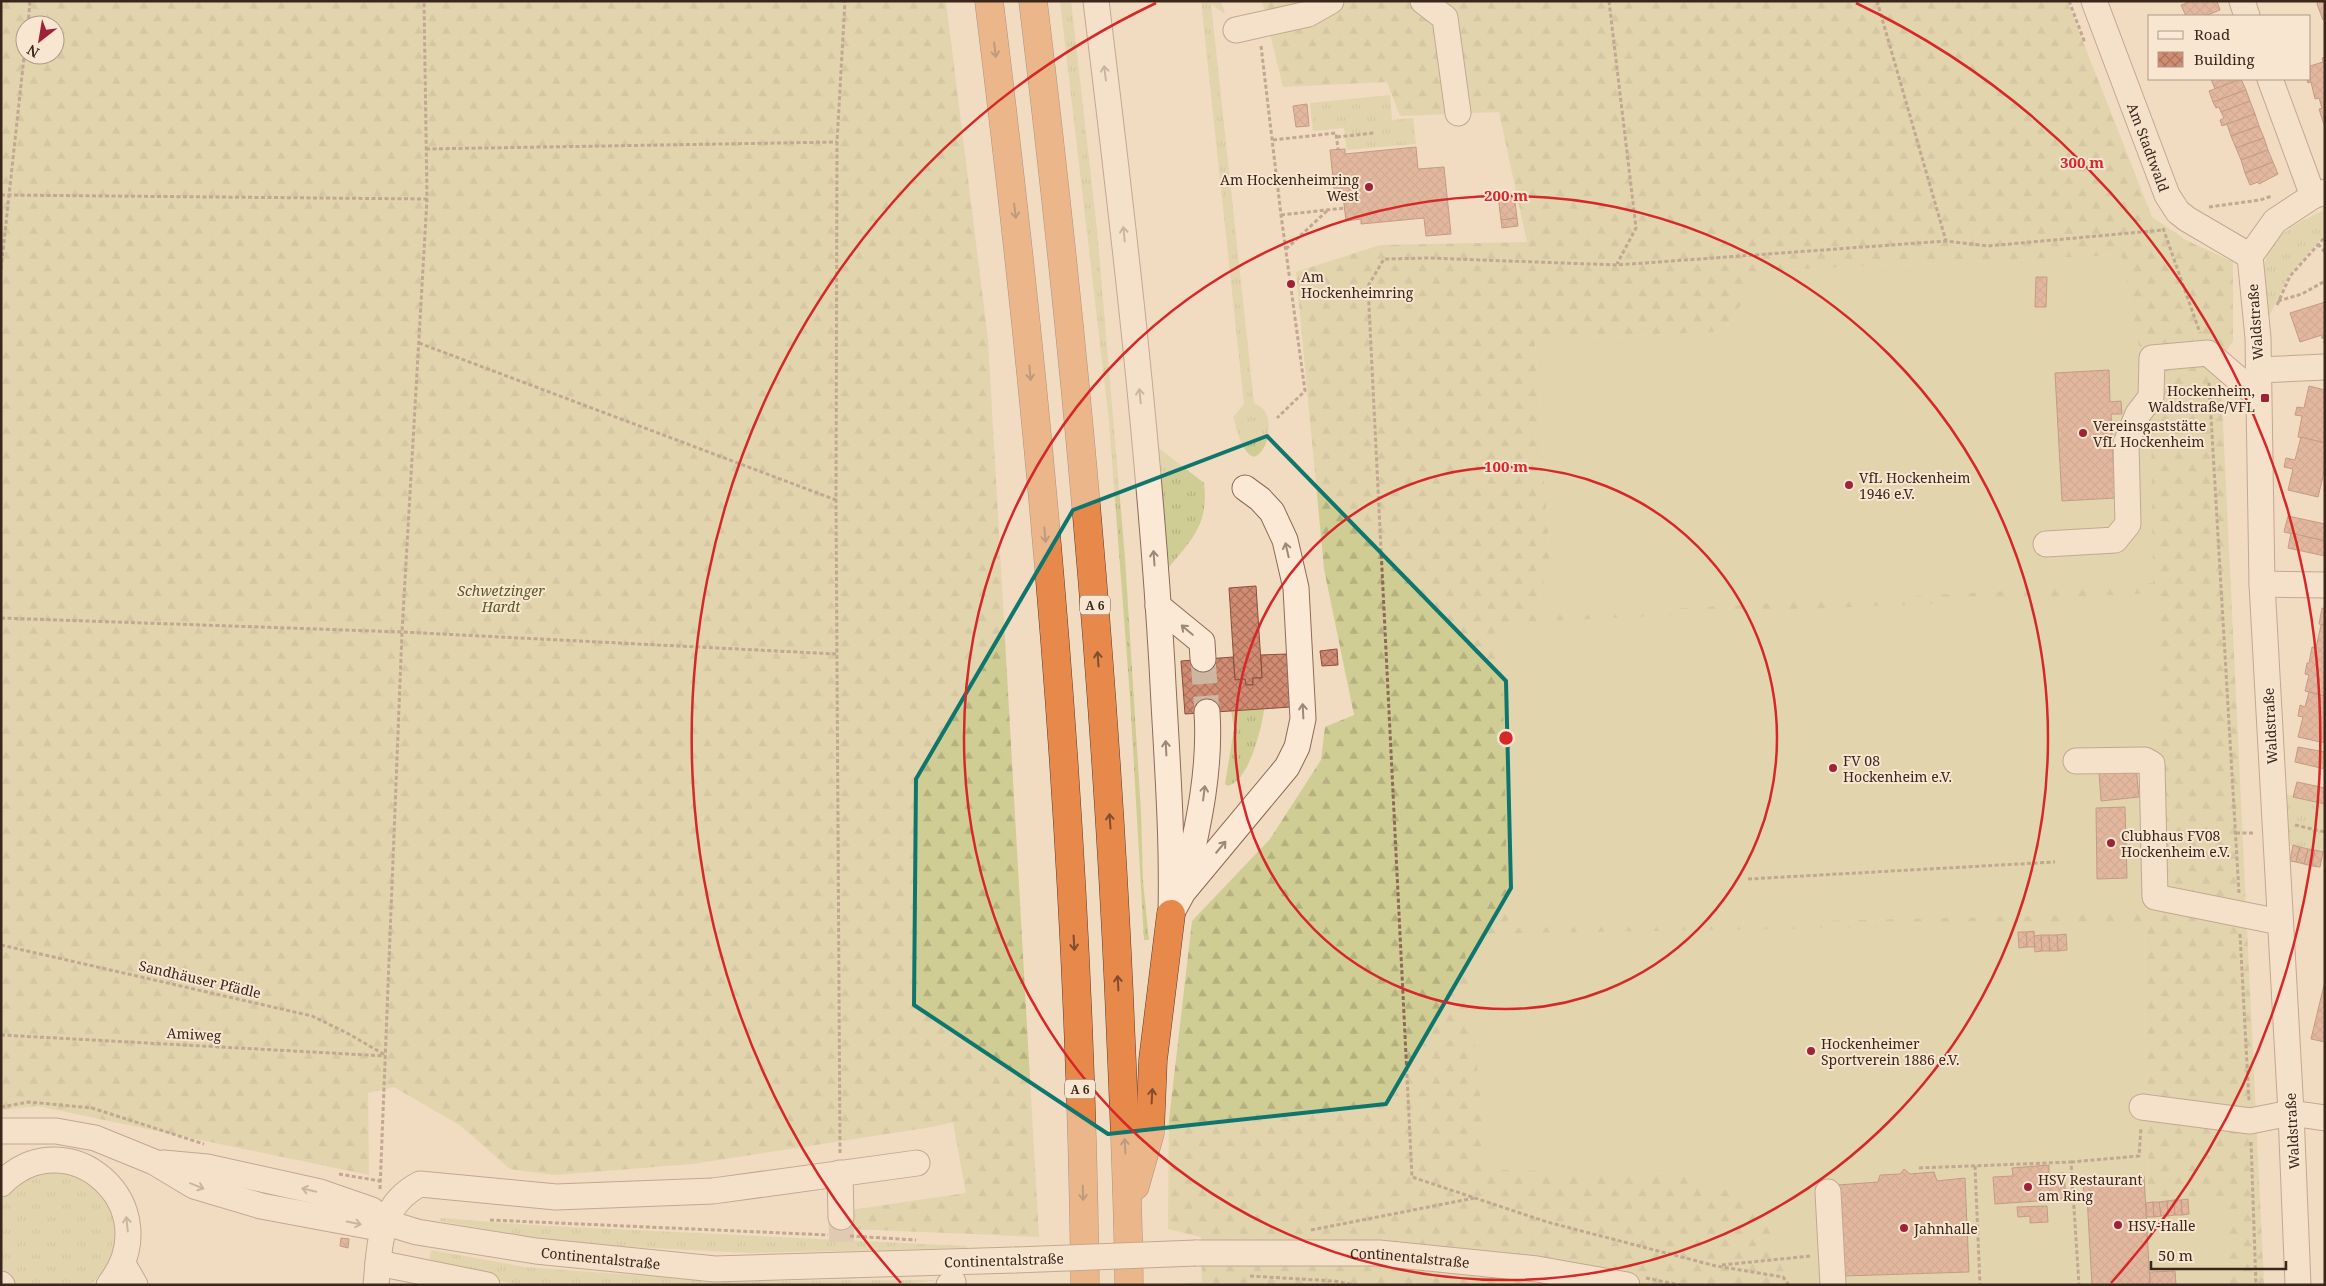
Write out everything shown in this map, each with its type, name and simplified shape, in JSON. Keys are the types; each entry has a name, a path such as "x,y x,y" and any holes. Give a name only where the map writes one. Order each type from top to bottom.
{"highway":[{"name":"A 6","path":"989,1 1015,214 1054,637 1076,976 1085,1285"},
{"name":"A 6","path":"1033,1 1058,210 1090,543 1113,863 1128,1212 1129,1285"},
{"path":"1128,1212 1150,1133 1153,1060 1177,903"}],"street":[{"path":"1096,1 1140,397 1158,606 1173,865 1177,903"},
{"path":"1248,27 1308,14 1331,1"},
{"path":"1423,1 1445,18 1458,113"},
{"name":"Am Stadtwald","path":"2094,1 2167,195 2167,221 2187,219 2250,256"},
{"path":"2242,1 2247,15"},
{"path":"2250,256 2275,221 2319,194 2270,80"},
{"name":"Waldstraße","path":"2250,256 2258,338 2262,584 2291,1113 2298,1285"},
{"path":"2046,544 2115,540 2128,524 2126,443 2138,414 2151,397 2152,358 2208,353 2258,396"},
{"path":"2258,370 2325,367"},
{"path":"1177,903 1287,767 1297,747 1303,719 1296,588 1285,540 1272,512 1260,499 1245,488"},
{"path":"2262,584 2325,585"},
{"path":"1158,606 1202,642 1203,659"},
{"path":"1177,903 1204,797 1209,739 1207,712"},
{"path":"2076,761 2145,760 2152,764 2155,897 2280,922"},
{"path":"2142,1107 2250,1121 2291,1113 2325,1118"},
{"name":"Continentalstraße","path":"1,1131 56,1131 95,1138 154,1162 207,1167 320,1192 372,1210 384,1222 417,1232 536,1251 715,1269 1196,1253 1379,1253 1536,1269 1627,1285"},
{"path":"1,1184 11,1174 32,1163 56,1160 80,1164 101,1176 117,1194 127,1216 129,1240 129,1274 108,1285"},
{"path":"487,1285 377,1274 384,1222 405,1192 420,1184 556,1198 714,1191 917,1163"},
{"path":"840,1173 842,1230"},
{"path":"1828,1192 1833,1285"}],"path":[{"path":"29,15 30,1"},
{"path":"379,1160 402,632 427,199 424,1"},
{"path":"840,1173 836,654 837,142 845,1"},
{"path":"1609,1 1636,228 1617,265"},
{"path":"1877,1 1946,241"},
{"path":"2069,1 2086,45"},
{"path":"1248,27 1273,140 1285,250 1305,391 1277,418"},
{"path":"1,269 23,65"},
{"path":"1273,140 1336,133 1338,149"},
{"path":"1337,137 1374,133"},
{"path":"426,149 837,142"},
{"path":"1,195 427,199"},
{"path":"1790,1285 1783,1277 1716,1266 1547,1222 1412,1177 1368,286 1384,259 1428,258 1617,265 1946,241 1988,246 2167,221 2276,195"},
{"path":"1281,215 1345,208"},
{"path":"1285,250 1329,209"},
{"path":"2167,221 2208,353 2240,914 2256,1285"},
{"path":"2274,313 2290,276 2325,237"},
{"path":"2318,244 2325,252"},
{"path":"2278,301 2302,294 2325,281"},
{"path":"2322,334 2325,343"},
{"path":"418,343 836,500"},
{"path":"1,618 402,632 836,654"},
{"path":"1748,879 2055,862"},
{"name":"Sandhäuser Pfädle","path":"1,944 312,1016 349,1034 385,1056"},
{"name":"Amiweg","path":"1,1035 385,1056"},
{"path":"1,1107 29,1102 92,1108 212,1146"},
{"path":"1919,1168 2070,1162 2139,1156 2142,1107"},
{"path":"2070,1162 2078,1285"},
{"path":"1975,1166 1980,1285"},
{"path":"332,1173 380,1181"},
{"path":"1301,1231 1475,1198"},
{"path":"484,1220 738,1229 842,1230 917,1240"},
{"path":"1716,1266 1832,1254"},
{"path":"1240,1276 1334,1281 1356,1285"}],"highlighted area":[{"path":"1267,436 1506,681 1511,888 1386,1104 1108,1134 914,1005 916,779 1073,510"}],"green space":[{"name":"Schwetzinger Hardt","path":"1,1 946,1 988,340 1039,1237 852,1229 851,1210 966,1193 953,1122 932,1127 692,1164 555,1175 510,1169 461,1126 394,1087 368,1093 369,1175 37,1106 1,1110"},
{"path":"1060,1 1071,1 1097,230 1125,558 1141,812 1143,882 1149,940 1144,940 1130,697 1109,421"},
{"path":"1201,1 1221,1 1225,14 1211,4 1254,403 1261,407 1267,415 1269,429 1263,449 1254,457 1243,446 1233,417 1244,404"},
{"path":"1262,1 2067,1 2152,217 2186,240 2233,262 2233,341 2220,360 2264,1285 2226,1285 2226,1196 2148,1198 2144,923 1488,1169 1675,1174 1759,1199 1789,1285 1170,1285 1202,1282 1201,1237 1168,1229 1169,1120 1192,921 1270,839 1321,760 1325,727 1354,715 1324,569 1296,272 1380,245 1527,242 1499,112 1400,116 1387,82 1283,87","holes":["2121,255 2151,410 1538,603 1550,561 1535,340 1724,332 1762,271"]},
{"path":"1390,95 1392,120 1413,118 1416,144 1347,150 1344,128 1313,131 1310,103"},
{"path":"2325,210 2325,234 2289,275 2263,329 2263,285 2267,255 2274,243 2285,232"},
{"name":"VfL Hockenheim 1946 e.V.","path":"2121,255 2151,410 2153,583 1539,616 1538,603 1550,561 1535,340 1724,332 1762,271"},
{"path":"1156,446 1204,483 1204,509 1197,529 1185,548 1169,567"},
{"name":"FV 08 Hockenheim e.V.","path":"2158,593 2166,913 1508,928 1501,623"},
{"path":"1265,703 1258,737 1249,763 1236,782 1228,786 1225,784 1234,729 1230,704"},
{"path":"2285,794 2325,803 2325,853 2286,844"},
{"name":"Hockenheimer Sportverein 1886 e.V.","path":"2144,923 2148,1198 2226,1196 2226,1285 1789,1285 1759,1199 1675,1174 1488,1169 1463,934"},
{"path":"54,1172 73,1176 84,1181 103,1198 114,1221 115,1246 107,1266 90,1285 18,1285 9,1279 1,1267 1,1200 25,1181"},
{"path":"441,1218 530,1225 966,1246 967,1248 750,1253 611,1246 524,1236 440,1221"},
{"path":"431,1250 525,1267 713,1281 935,1280 901,1285 520,1285 444,1269 430,1259"}],"building":[{"path":"2192,1 2217,1 2220,10 2208,15 2186,15 2181,5"},
{"path":"2318,1 2325,1 2325,19 2323,20 2317,4"},
{"path":"2325,57 2325,128 2319,109 2322,108 2319,98 2315,99 2311,82 2308,83 2307,80 2311,80 2311,66 2323,62 2322,58"},
{"path":"2211,80 2238,80 2215,89"},
{"path":"2238,80 2241,80 2246,90 2213,102 2209,91"},
{"path":"2246,90 2250,101 2221,112 2219,107 2216,108 2213,102"},
{"path":"2250,101 2255,114 2222,126 2220,120 2224,118 2221,112"},
{"path":"1307,104 1309,126 1296,127 1293,106"},
{"path":"2255,114 2259,126 2231,136 2227,124"},
{"path":"2259,126 2264,138 2236,148 2231,136"},
{"path":"2264,138 2268,150 2241,160 2236,148"},
{"path":"1416,147 1418,169 1444,167 1451,234 1426,236 1424,218 1361,224 1361,219 1346,221 1343,196 1335,197 1330,150 1345,149 1345,154"},
{"path":"2268,150 2273,162 2245,173 2241,160"},
{"path":"2273,162 2278,174 2259,184 2258,182 2250,185 2245,173"},
{"path":"1514,194 1517,218 1501,220 1498,196"},
{"path":"1517,218 1518,226 1502,228 1501,220"},
{"path":"2036,277 2047,277 2046,307 2035,307"},
{"path":"2325,302 2325,334 2300,342 2290,313"},
{"path":"2109,370 2110,402 2121,401 2122,414 2111,414 2115,498 2062,501 2055,373"},
{"path":"2309,386 2325,390 2325,443 2298,437 2302,416 2295,415 2297,407 2304,408"},
{"path":"2301,437 2325,443 2325,468 2318,497 2288,490 2293,469 2284,467 2286,458 2295,460"},
{"path":"2288,516 2325,524 2325,541 2284,532"},
{"path":"2291,533 2325,541 2325,556 2288,548"},
{"path":"1256,586 1262,678 1253,678 1253,685 1246,685 1245,679 1235,680 1229,588"},
{"path":"2322,608 2325,609 2325,625 2319,624"},
{"path":"2321,625 2325,625 2325,696 2305,691 2309,675 2305,674 2307,663 2309,663 2312,647 2316,648"},
{"path":"1337,649 1338,665 1322,666 1320,651"},
{"path":"1287,654 1291,707 1185,714 1181,661 1233,657 1235,680 1245,679 1246,685 1253,685 1253,678 1262,678 1261,655"},
{"path":"2309,692 2325,696 2325,743 2298,737 2303,717 2298,716 2300,705 2305,707"},
{"path":"2298,747 2325,752 2325,769 2295,762"},
{"path":"2136,767 2139,797 2101,801 2099,771"},
{"path":"2297,782 2325,788 2325,804 2293,797"},
{"name":"Clubhaus FV08 Hockenheim e.V.","path":"2125,807 2127,878 2097,879 2096,808"},
{"path":"2293,845 2300,847 2296,862 2290,861"},
{"path":"2300,847 2308,849 2304,864 2296,862"},
{"path":"2308,849 2315,850 2312,866 2304,864"},
{"path":"2315,850 2323,852 2320,867 2312,866"},
{"path":"2034,931 2035,947 2027,947 2026,932"},
{"path":"2018,932 2026,932 2027,947 2019,948"},
{"path":"2066,934 2067,950 2058,951 2057,935"},
{"path":"2041,935 2042,951 2035,952 2034,936"},
{"path":"2041,935 2049,935 2050,951 2042,951"},
{"path":"2049,935 2057,935 2058,951 2050,951"},
{"path":"2325,981 2325,1042 2311,1039"},
{"path":"2049,1165 2049,1174 2064,1173 2066,1199 1995,1204 1993,1177 2013,1176 2012,1168"},
{"name":"Jahnhalle","path":"1904,1169 1910,1174 1934,1172 1937,1181 1965,1178 1969,1272 1844,1276 1838,1185 1878,1182 1880,1175 1900,1174"},
{"name":"HSV-Halle","path":"2144,1176 2150,1284 2092,1285 2087,1196 2084,1196 2083,1179"},
{"path":"2188,1199 2189,1214 2182,1215 2181,1200"},
{"path":"2174,1200 2175,1215 2168,1216 2167,1201"},
{"path":"2174,1200 2181,1200 2182,1215 2175,1215"},
{"path":"2167,1201 2168,1216 2161,1216 2159,1202"},
{"path":"2153,1202 2154,1217 2147,1217 2146,1203"},
{"path":"2153,1202 2159,1202 2161,1216 2154,1217"},
{"path":"2047,1206 2048,1222 2030,1223 2030,1216 2018,1217 2017,1207"},
{"path":"341,1238 349,1239 348,1248 340,1246"},
{"path":"2175,1271 2176,1285 2150,1285 2150,1272"}],"tunnel":[{"path":"1203,659 1207,712"},
{"path":"841,1217 843,1285"}],"place":[{"name":"Am Hockenheimring West","path":"1369,187"},
{"name":"Am Hockenheimring","path":"1291,284"},
{"name":"Hockenheim, Waldstraße/VFL","path":"2265,398"},
{"name":"Vereinsgaststätte VfL Hockenheim","path":"2083,433"},
{"name":"VfL Hockenheim 1946 e.V.","path":"1849,485"},
{"name":"FV 08 Hockenheim e.V.","path":"1833,768"},
{"name":"Clubhaus FV08 Hockenheim e.V.","path":"2111,843"},
{"name":"Hockenheimer Sportverein 1886 e.V.","path":"1811,1051"},
{"name":"HSV Restaurant am Ring","path":"2028,1187"},
{"name":"HSV-Halle","path":"2118,1225"},
{"name":"Jahnhalle","path":"1904,1228"}]}
